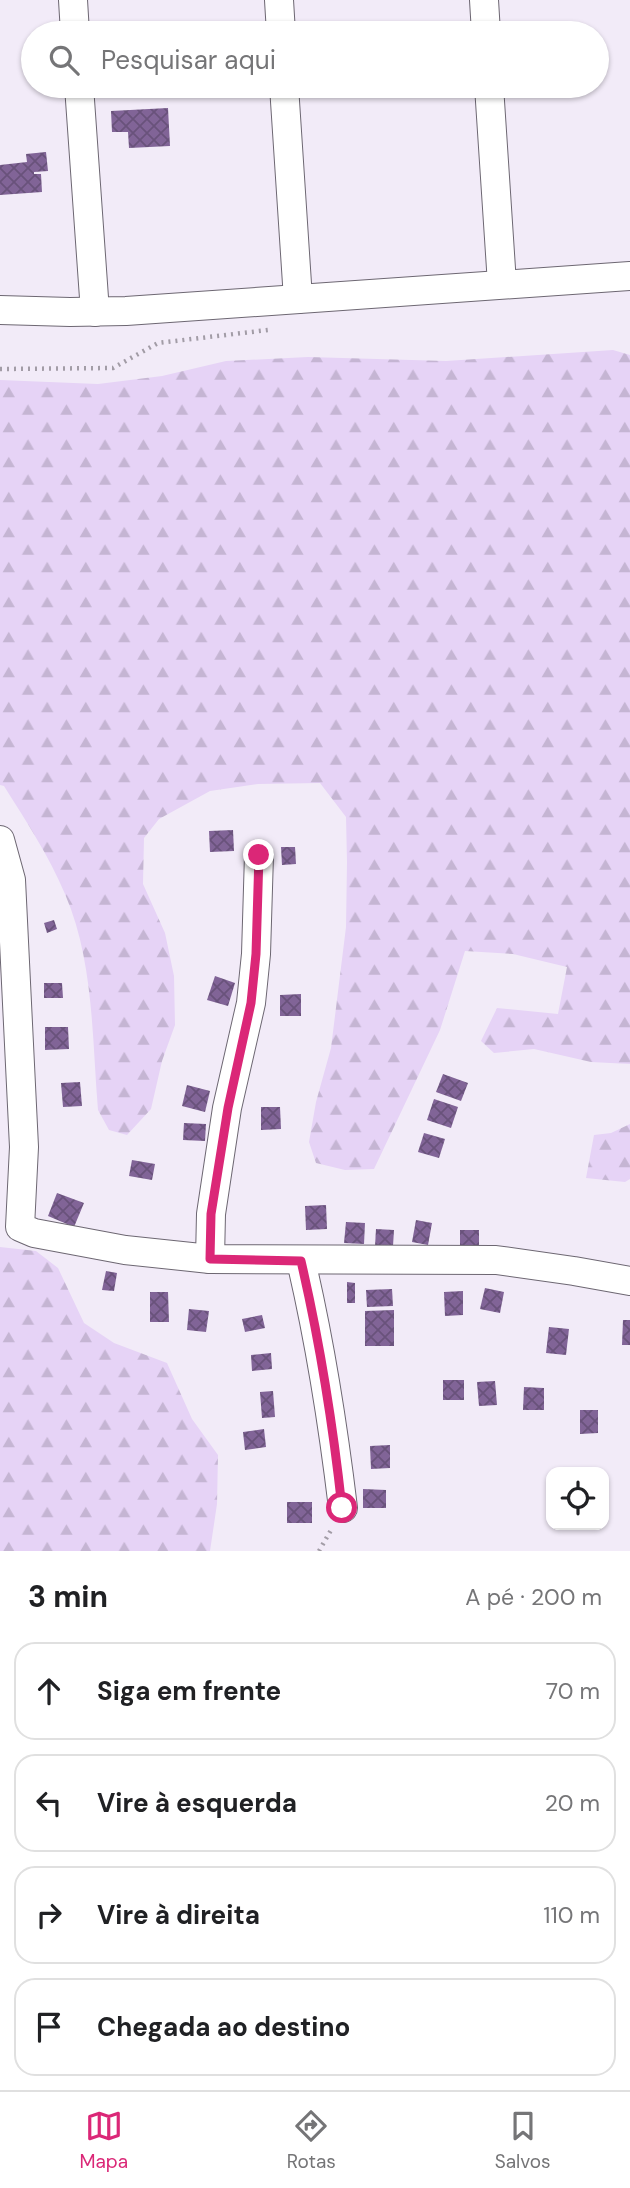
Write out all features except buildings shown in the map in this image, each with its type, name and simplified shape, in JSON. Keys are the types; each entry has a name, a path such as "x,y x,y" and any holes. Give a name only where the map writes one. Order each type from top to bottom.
{"street":[{"path":"73,0 74,21"},
{"path":"279,0 280,21"},
{"path":"484,0 485,21"},
{"path":"80,98 95,312"},
{"path":"285,98 298,299"},
{"path":"490,98 502,284"},
{"path":"0,310 95,312 630,276"},
{"path":"0,841 11,880 24,1147 20,1227 34,1233 125,1250 210,1259 496,1260 630,1281"},
{"path":"210,1259 211,1214 228,1108 251,1003 256,954 259,855"},
{"path":"301,1261 317,1331 342,1508"}],"path":[{"path":"0,369 113,368 158,343 281,329"}],"green space":[{"path":"613,350 630,355 630,1064 591,1062 534,1049 494,1053 481,1041 497,1008 558,1014 567,967 513,954 465,951 440,1030 374,1169 345,1170 316,1163 309,1142 316,1102 331,1048 346,927 346,817 320,783 258,784 210,791 159,819 144,838 143,884 165,933 174,976 175,1025 162,1061 151,1109 127,1135 109,1130 98,1110 87,973 74,920 59,880 44,852 4,786 0,785 0,380 98,384 162,376 226,361 308,357 446,361"},
{"path":"630,1124 630,1179 625,1182 586,1178 594,1135 611,1133"},
{"path":"0,1247 36,1251 58,1268 84,1323 114,1343 167,1363 192,1419 218,1455 217,1504 210,1551 0,1551"}],"route":[{"path":"259,855 256,954 251,1003 228,1108 211,1214 210,1259 301,1261 317,1331 342,1508"}]}
